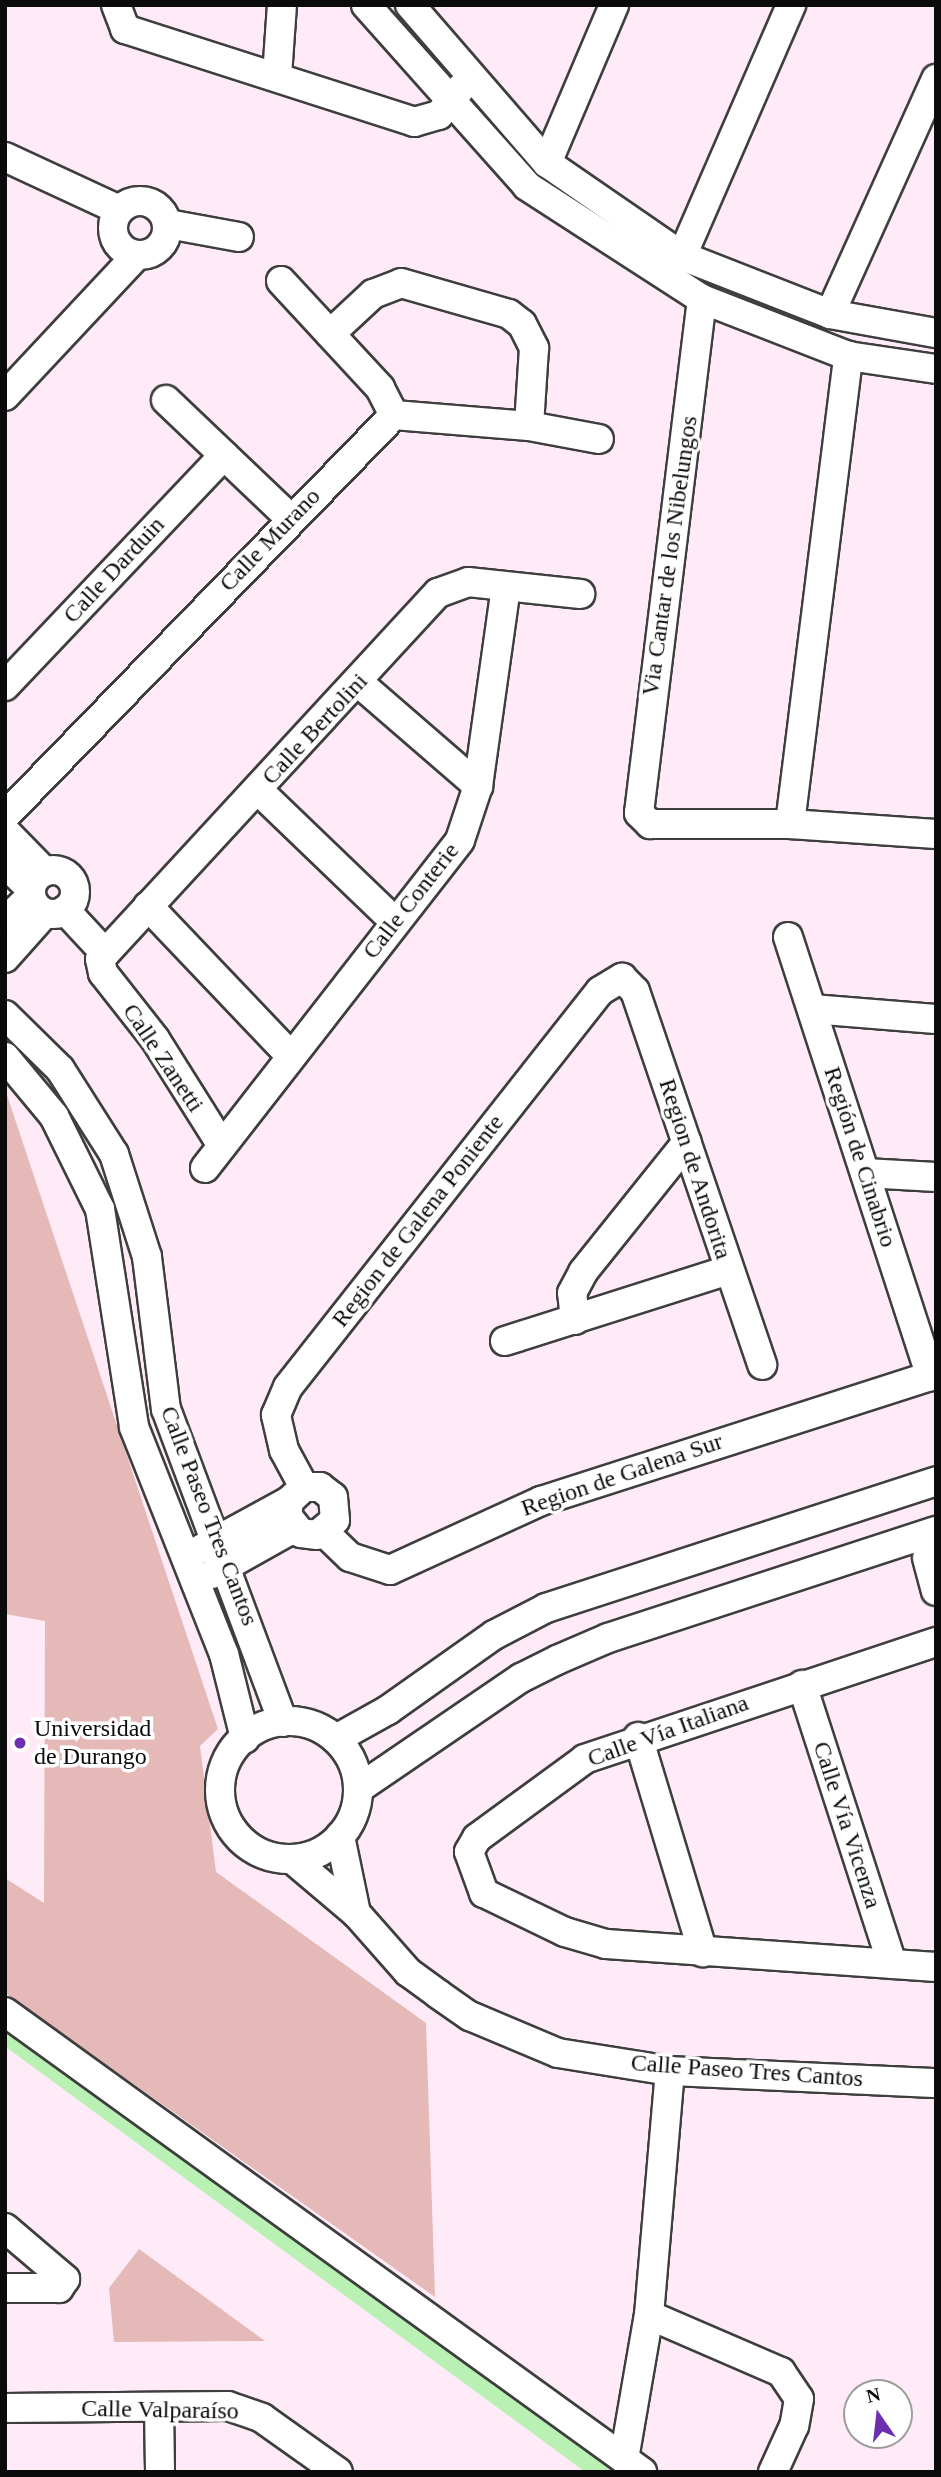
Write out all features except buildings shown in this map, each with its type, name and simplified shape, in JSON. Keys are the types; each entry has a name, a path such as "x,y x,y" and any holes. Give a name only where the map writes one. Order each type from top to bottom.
{"street":[{"path":"116,5 125,29 414,122 429,122 471,79"},
{"path":"277,76 282,5"},
{"path":"366,5 447,101 527,186 702,299 848,356 936,369"},
{"path":"547,163 614,5"},
{"path":"682,256 791,5"},
{"path":"424,12 471,79 547,163 682,256 830,314 936,333"},
{"path":"830,314 936,79"},
{"path":"5,157 119,210 141,200 154,204 168,224 239,237"},
{"path":"119,210 113,233 126,252 137,256"},
{"path":"5,396 137,256 160,247 168,224"},
{"path":"281,281 380,388 394,415 529,426 599,439"},
{"path":"330,334 373,294 401,283 509,314 522,324 534,348 529,426"},
{"name":"Via Cantar de los Nibelungos","path":"702,299 639,813 650,824 790,824"},
{"path":"848,356 790,824 936,834"},
{"path":"166,400 290,518"},
{"name":"Calle Murano","path":"5,816 290,518 394,415"},
{"name":"Calle Darduin","path":"5,686 224,455"},
{"name":"Calle Bertolini","path":"108,954 148,905 258,790 438,593 454,583 580,594"},
{"name":"Calle Conterie","path":"205,1168 289,1054 460,840 478,786 506,587"},
{"path":"358,682 478,786"},
{"path":"258,790 395,922"},
{"path":"5,831 49,897"},
{"path":"5,864 49,897 108,954"},
{"path":"5,921 49,897"},
{"path":"5,958 49,897"},
{"path":"148,905 289,1054"},
{"name":"Región de Cinabrio","path":"788,937 934,1375"},
{"name":"Calle Zanetti","path":"108,954 155,1039 221,1144"},
{"name":"Region de Andorita","path":"622,978 635,991 762,1365"},
{"name":"Region de Galena Poniente","path":"297,1494 276,1415 288,1387 600,990 622,978"},
{"path":"812,1009 936,1019"},
{"name":"Calle Paseo Tres Cantos","path":"5,1015 60,1069 114,1154 147,1257 166,1409 223,1553 283,1722"},
{"name":"Calle Paseo Tres Cantos","path":"5,1058 54,1116 100,1209 134,1427 224,1654 245,1738"},
{"path":"575,1320 572,1293 583,1272 687,1142"},
{"path":"865,1173 936,1177"},
{"path":"505,1341 729,1270"},
{"name":"Region de Galena Sur","path":"324,1532 350,1557 390,1570 541,1501 934,1375"},
{"path":"336,1739 388,1710 494,1635 546,1608 936,1481"},
{"path":"223,1553 297,1494 320,1487 333,1497 337,1513 324,1532 309,1535 294,1528 287,1516 297,1494"},
{"path":"192,1569 223,1553 294,1528"},
{"path":"358,1788 521,1678 559,1659 608,1638 936,1531"},
{"path":"927,1558 936,1591"},
{"name":"Calle Vía Italiana","path":"936,1642 638,1737 584,1759 477,1838 469,1852 484,1893 565,1932 606,1944 936,1967"},
{"name":"Calle Vía Vicenza","path":"802,1685 892,1964"},
{"path":"283,1722 307,1724 336,1739 350,1758 358,1788 351,1821 340,1836 319,1852 292,1859 260,1853 226,1818 224,1769 245,1738 283,1722"},
{"path":"638,1737 703,1952"},
{"name":"Calle Paseo Tres Cantos","path":"340,1836 356,1913"},
{"name":"Calle Paseo Tres Cantos","path":"292,1859 356,1913 408,1972 470,2016 558,2053 670,2071 936,2083"},
{"path":"5,2012 633,2465 670,2071"},
{"path":"5,2228 65,2279 59,2288 5,2288"},
{"path":"649,2315 781,2372 799,2399 794,2426 773,2472"},
{"path":"159,2407 160,2472"},
{"name":"Calle Valparaíso","path":"5,2408 159,2407 249,2411 333,2470"}],"shaded area":[{"path":"5,1089 218,1729 200,1746 216,1872 426,2023 435,2297 5,1993 5,1878 44,1903 45,1621 5,1614"},
{"path":"139,2249 265,2341 114,2342 109,2288"}],"waterway":[{"path":"5,2032 605,2472"}],"place":[{"name":"Universidad de Durango","path":"20,1743"}]}
